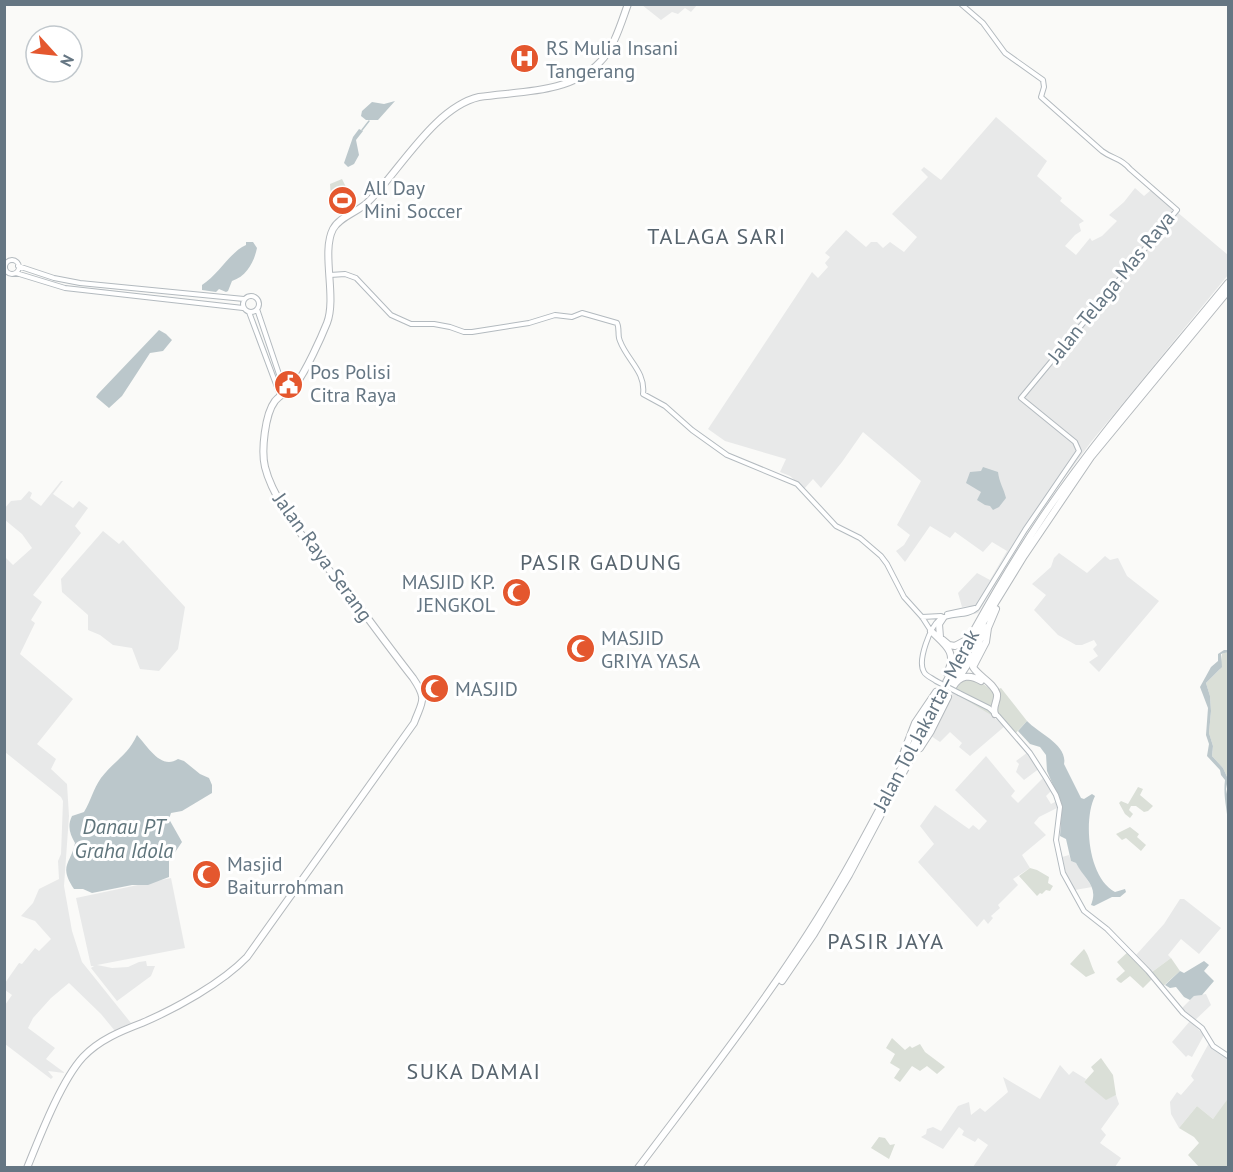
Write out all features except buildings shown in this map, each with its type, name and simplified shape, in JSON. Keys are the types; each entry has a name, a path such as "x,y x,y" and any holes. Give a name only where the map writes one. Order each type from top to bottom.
{"highway":[{"path":"283,394 298,380 327,321 330,306 330,239 335,226 368,203 440,120 469,99 558,87 580,77 603,59 628,4"},
{"path":"292,387 326,317 328,242 332,226 365,203 396,170"},
{"name":"Jalan Tol Jakarta–Merak","path":"638,1167 798,950 845,872 1008,571 1087,453 1228,283"},
{"name":"Jalan Tol Jakarta–Merak","path":"643,1167 777,988 814,934 993,607 1024,556 1091,457 1228,291"},
{"name":"Jalan Raya Serang","path":"27,1167 70,1074 84,1055 116,1033 161,1013 218,980 246,957 344,820 380,765 415,720 423,700 418,685 305,538 276,495 264,456 271,408 283,394"},
{"path":"995,714 993,708 997,698 996,692 973,667 986,642 988,628 995,611 1024,556"},
{"path":"908,765 931,731 980,643 993,607"},
{"path":"894,780 915,723 935,695 952,661 951,655 941,640 938,627 942,617"},
{"path":"930,631 949,645 957,646 972,634"},
{"path":"957,681 971,676 985,684 995,696 989,708"}],"main road":[{"name":"Jalan Telaga Mas Raya","path":"923,619 970,613 978,607 1032,520 1079,451 1077,444 1021,398 1177,210 1124,161 1102,151 1041,97 1044,87 1043,80 1005,53 982,23 961,4"},
{"path":"13,261 18,266 52,278 157,291 244,299 251,296 256,297 259,304 257,309 283,394 267,363 249,312 243,308 65,288 16,273 10,274 5,265 13,261"},
{"path":"16,273 18,266"},
{"path":"330,275 345,274 354,277 391,315 413,325 434,324 472,332 534,322 555,315 572,317 582,313 617,323 620,343 643,380 643,393 666,406 692,430 727,455 797,484 836,526 860,538 881,556 904,597 930,631"},
{"path":"50,284 52,278"},
{"path":"156,298 157,291"},
{"path":"243,308 244,299"},
{"path":"249,312 257,309"},
{"path":"251,319 255,314 260,315"},
{"path":"267,363 274,360"},
{"path":"942,617 930,631 921,665 926,675 989,708 1030,753 1059,804 1056,840 1065,880 1084,911 1098,921 1148,971 1183,1013 1202,1028 1214,1046 1228,1056"},
{"path":"923,619 930,631"}],"shaded area":[{"path":"642,5 697,5 691,12 685,8 678,14 672,12 661,20"},
{"path":"996,117 1047,161 1037,176 1062,198 1060,201 1084,221 1079,224 1081,231 1065,246 1076,255 1090,238 1092,241 1102,236 1117,221 1109,215 1135,188 1144,196 1151,190 1228,255 1228,275 1091,442 1040,511 978,613 970,615 970,606 962,607 958,593 977,573 990,580 1007,551 992,542 983,552 955,532 950,538 930,526 905,562 896,551 904,545 910,535 897,525 921,481 863,432 821,488 813,479 804,489 790,476 780,472 786,459 725,441 708,429 812,272 818,278 828,267 825,263 830,257 825,253 846,230 866,247 871,242 877,242 883,248 890,242 904,252 917,237 892,214 928,177 921,170 924,167 941,180"},
{"name":"All Day Mini Soccer","path":"342,179 356,207 342,216 331,197 330,184"},
{"path":"63,481 53,494 73,508 79,501 88,508 75,526 81,533 33,595 42,602 31,620 35,623 20,654 73,699 37,744 56,759 51,769 67,784 69,816 64,886 72,931 82,962 131,1023 115,1031 69,983 51,998 33,1018 28,1028 55,1048 46,1059 65,1073 48,1071 53,1077 51,1079 5,1044 5,1005 12,995 5,990 5,983 19,963 22,964 35,948 39,951 51,939 35,921 21,916 33,903 39,889 59,879 58,861 61,854 63,801 5,752 5,557 13,565 32,548 22,534 5,520 4,509 11,501 21,500 29,491 32,493 30,498 41,506"},
{"path":"103,531 119,544 123,540 185,607 178,649 159,671 140,669 132,648 113,645 100,635 88,630 88,615 62,592 61,579"},
{"path":"1059,553 1087,573 1105,556 1110,560 1118,558 1127,576 1159,601 1099,672 1089,662 1098,656 1093,649 1097,645 1094,640 1076,645 1058,635 1034,610 1046,595 1032,584 1051,567 1054,558"},
{"path":"1228,652 1228,779 1223,768 1212,756 1213,746 1209,733 1210,696 1206,683 1220,669 1222,654"},
{"path":"970,678 979,681 993,691 1001,688 1027,721 1014,735 996,718 953,692 962,682"},
{"path":"953,692 986,711 1005,726 970,756 959,747 962,743 950,732 940,742 931,736"},
{"path":"1028,752 1040,768 1024,780 1016,772 1019,764 1016,761"},
{"path":"986,756 1015,791 1011,796 1018,803 1045,776 1052,790 1046,796 1051,804 1057,801 1059,807 1039,817 1034,823 1046,835 1022,855 1030,868 1013,879 1018,885 998,905 1000,908 991,916 993,918 988,924 984,919 977,927 918,862 934,844 920,826 935,805 969,829 973,825 979,830 987,821 955,790"},
{"path":"1138,787 1143,789 1140,795 1153,806 1144,812 1136,806 1131,806 1129,810 1133,814 1130,818 1119,803 1121,801 1128,804"},
{"path":"1130,827 1139,834 1137,837 1146,845 1141,851 1126,838 1122,840 1116,834"},
{"path":"1069,855 1071,861 1076,863 1092,887 1075,890 1067,878 1062,857"},
{"path":"1030,868 1049,877 1048,883 1053,886 1050,891 1046,890 1037,896 1019,876"},
{"path":"171,878 185,948 97,965 112,968 128,967 146,961 147,966 155,966 151,976 117,1001 91,968 94,966 91,966 76,898"},
{"path":"1180,899 1184,899 1221,928 1199,954 1181,939 1168,955 1171,958 1152,972 1136,955 1164,924"},
{"path":"1084,949 1095,973 1086,977 1070,964"},
{"path":"1130,950 1152,972 1171,958 1180,971 1161,988 1152,979 1143,988 1130,976 1121,983 1116,979 1125,971 1117,962"},
{"path":"1206,994 1211,1005 1192,1023 1204,1035 1192,1057 1188,1055 1186,1057 1172,1042 1190,1021 1180,1010 1194,996"},
{"path":"892,1038 905,1050 910,1046 912,1048 920,1044 925,1052 945,1067 937,1074 927,1066 920,1071 912,1066 900,1082 894,1078 900,1069 890,1063 895,1054 886,1048"},
{"path":"1209,1043 1228,1058 1228,1100 1213,1119 1197,1106 1179,1128 1171,1114 1170,1102 1177,1092 1181,1095 1194,1080 1191,1076"},
{"path":"1101,1058 1113,1075 1116,1095 1106,1100 1084,1082 1094,1071 1091,1067"},
{"path":"1060,1065 1069,1075 1073,1071 1086,1079 1084,1082 1106,1099 1116,1095 1119,1104 1101,1129 1106,1135 1100,1143 1121,1158 1115,1167 973,1167 988,1145 978,1138 975,1142 962,1135 964,1131 959,1127 943,1149 921,1137 926,1134 927,1129 933,1127 941,1131 958,1106 969,1102 971,1115 980,1108 985,1112 1008,1092 1003,1077 1040,1099"},
{"path":"1227,1100 1228,1167 1199,1167 1188,1155 1199,1143 1179,1128 1197,1106 1213,1119"},
{"path":"879,1137 885,1138 890,1145 895,1144 889,1159 871,1148"}],"water":[{"path":"395,101 378,120 366,120 361,116 362,111 372,102 384,104"},
{"path":"359,129 363,131 356,140 359,155 354,164 348,167 344,163 353,137"},
{"path":"246,242 253,242 257,248 246,272 232,281 226,292 219,289 216,292 202,290 202,285 240,248 246,245"},
{"path":"159,330 172,340 163,351 150,353 122,396 109,408 96,397"},
{"path":"983,467 998,472 1006,498 999,507 993,510 990,506 977,500 981,492 966,483 970,472 981,471"},
{"path":"1224,650 1228,652 1221,654 1222,667 1206,683 1210,696 1209,733 1213,746 1212,756 1223,768 1228,779 1226,789 1228,824 1225,780 1220,770 1207,756 1208,708 1200,687 1211,667 1218,661 1218,654"},
{"path":"1027,721 1057,745 1081,798 1084,799 1092,794 1095,796 1089,819 1090,848 1099,874 1106,885 1115,892 1125,889 1126,892 1120,897 1112,897 1094,906 1091,905 1093,893 1090,883 1076,863 1071,861 1066,839 1060,836 1062,806 1047,771 1046,755 1040,747 1030,744 1018,731"},
{"name":"Danau PT Graha Idola","path":"137,735 160,759 166,762 178,759 184,761 209,778 212,793 182,811 171,813 169,819 182,842 169,861 169,877 148,885 132,885 92,893 83,889 74,889 66,869 75,843 70,830 70,820 72,816 84,812 101,778 125,753"},
{"path":"1204,961 1209,965 1204,971 1214,981 1202,995 1194,996 1190,1000 1184,997 1176,987 1170,988 1165,985 1180,971 1184,973"}],"waterway":[{"path":"362,130 369,121"}],"place":[{"name":"RS Mulia Insani Tangerang","path":"525,59"},
{"name":"All Day Mini Soccer","path":"343,200"},
{"name":"Pos Polisi Citra Raya","path":"289,384"},
{"name":"MASJID KP. JENGKOL","path":"516,593"},
{"name":"MASJID GRIYA YASA","path":"580,649"},
{"name":"MASJID","path":"434,689"},
{"name":"Masjid Baiturrohman","path":"206,875"}],"district":[{"name":"TALAGA SARI","path":"717,236"},
{"name":"PASIR GADUNG","path":"601,562"},
{"name":"PASIR JAYA","path":"886,941"},
{"name":"SUKA DAMAI","path":"474,1071"}]}
